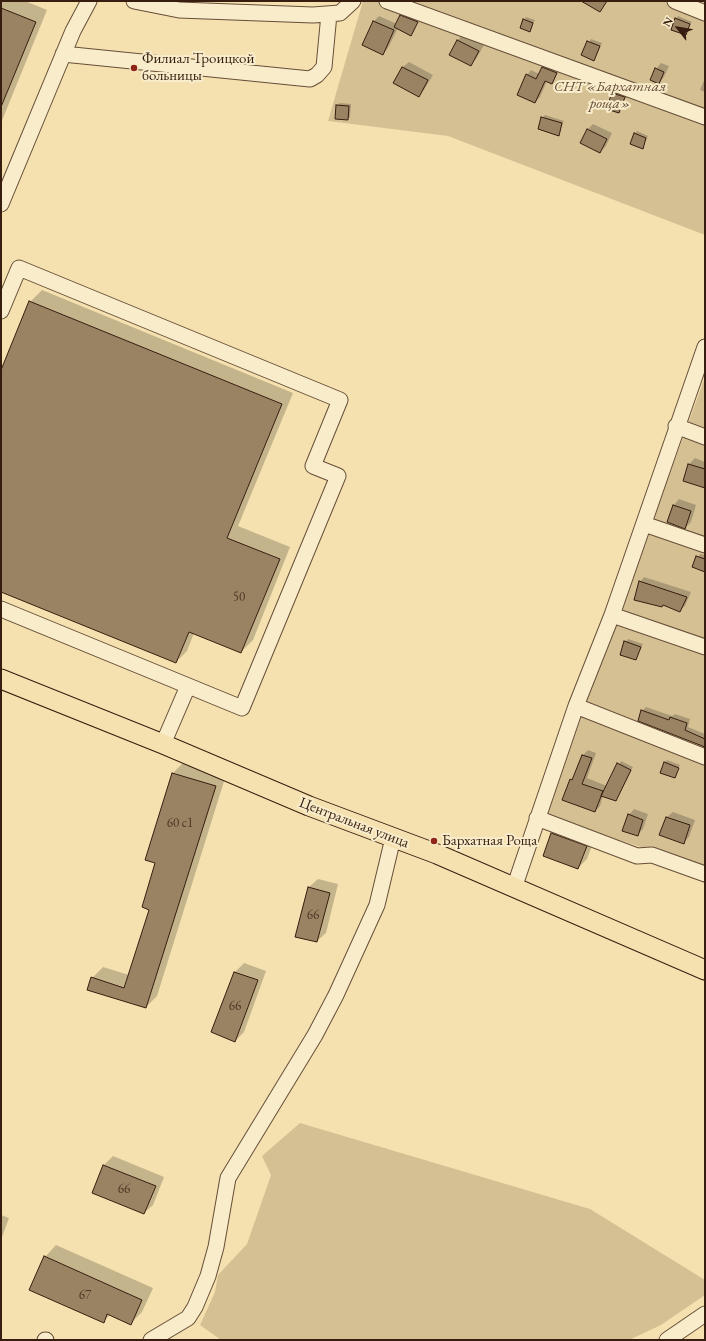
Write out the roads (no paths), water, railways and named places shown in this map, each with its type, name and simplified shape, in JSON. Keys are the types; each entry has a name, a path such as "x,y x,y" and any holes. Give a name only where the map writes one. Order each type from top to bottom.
{"main road":[{"name":"Центральная улица","path":"1,679 163,744 309,806 437,854 705,970"}],"lane":[{"path":"1,204 63,54 89,1"},
{"path":"134,1 179,10 329,14 340,13 353,1"},
{"path":"387,1 705,117"},
{"path":"675,1 705,13"},
{"path":"63,54 310,79 317,75 324,66 329,14"},
{"path":"1,311 19,268 340,400 313,466 338,476 242,708 1,609"},
{"path":"514,888 576,706 612,614 644,524 676,426 705,348"},
{"path":"676,426 705,437"},
{"path":"644,524 705,545"},
{"path":"612,614 705,647"},
{"path":"163,744 188,686"},
{"path":"576,706 705,756"},
{"path":"537,818 637,856 652,855 705,874"},
{"path":"151,1340 188,1318 195,1307 208,1276 214,1254 228,1178 315,1035 336,995 377,905 393,838"},
{"path":"667,1340 705,1314"}],"place":[{"name":"Филиал Троицкой больницы","path":"134,68"},
{"name":"Бархатная Роща","path":"434,841"}],"park label":[{"name":"СНТ «Бархатная роща»","path":"610,96"}]}
